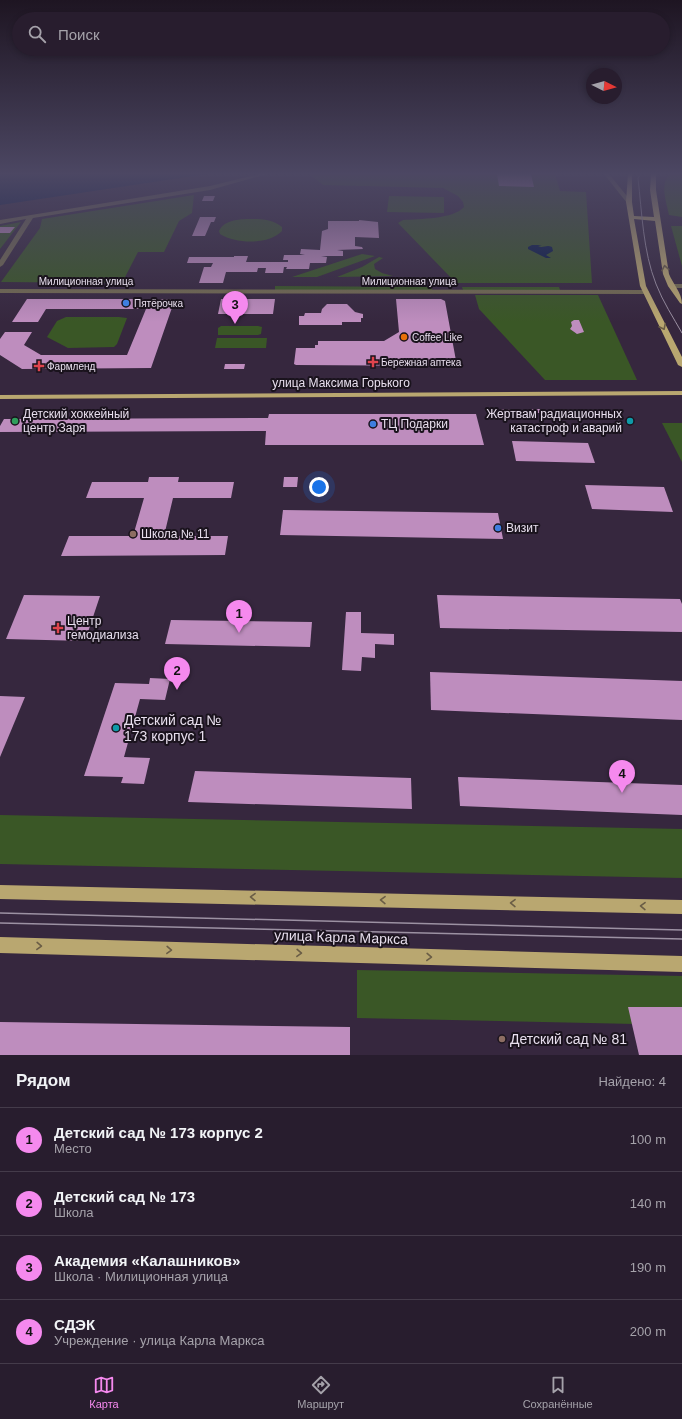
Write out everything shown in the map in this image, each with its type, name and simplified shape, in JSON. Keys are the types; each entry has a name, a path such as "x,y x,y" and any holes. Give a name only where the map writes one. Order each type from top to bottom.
{"main road":[{"path":"632,223 644,289 682,365"},
{"path":"658,223 666,274 671,286 682,302"},
{"name":"улица Максима Горького","path":"0,396 682,393"},
{"path":"0,892 682,907"},
{"name":"улица Карла Маркса","path":"0,945 682,964"}],"street":[{"path":"0,265 27,223"},
{"path":"671,286 682,286"},
{"name":"Милиционная улица","path":"0,291 644,289"}],"green space":[{"path":"20,223 0,249 0,226"},
{"path":"41,223 178,223 164,252 138,252 122,283 1,282 40,228"},
{"path":"276,223 282,227 282,231 269,239 252,242 243,241 235,240 220,234 219,231 221,227 225,224"},
{"path":"398,223 588,223 592,283 456,283"},
{"path":"671,226 682,226 682,266"},
{"path":"362,254 375,256 317,277 292,277"},
{"path":"379,257 383,258 374,264 375,269 393,276 337,277 362,267"},
{"path":"275,286 432,287 432,290 275,290"},
{"path":"462,287 559,287 560,290 463,290"},
{"path":"475,295 598,295 637,380 545,380 479,309"},
{"path":"66,317 127,318 117,344 114,347 68,348 47,337 57,321"},
{"path":"221,326 262,327 261,334 258,335 218,335 218,328"},
{"path":"217,338 267,338 266,348 215,348"},
{"path":"662,423 682,423 682,462"},
{"path":"0,815 682,829 682,878 0,864"},
{"path":"357,970 682,976 682,1025 357,1018"}],"water":[{"path":"532,245 552,247 553,251 546,255 551,258 546,258 528,249 528,247"}],"building":[{"path":"197,223 210,223 205,236 192,236"},
{"path":"328,223 378,223 379,238 355,237 355,246 362,247 363,249 337,250 343,251 343,256 321,256 327,257 326,263 310,263 309,269 286,269 287,267 284,267 283,273 265,273 266,268 258,268 257,272 226,272 223,283 199,283 204,267 211,267 213,263 187,263 189,257 234,256 248,256 246,262 288,262 288,260 283,260 284,255 305,255 300,254 301,249 320,250 322,231 328,229"},
{"path":"0,227 15,227 10,233 0,233"},
{"path":"27,299 175,299 151,368 22,369 0,355 0,339 5,332 32,332 24,345 41,355 127,355 146,309 46,309 38,322 12,322"},
{"path":"221,299 275,299 273,314 218,314"},
{"path":"396,299 441,299 445,301 457,366 294,364 296,348 315,348 315,345 318,345 318,341 384,341 399,332"},
{"path":"327,304 347,304 355,312 363,314 363,318 361,318 361,322 342,322 342,325 299,325 299,316 304,316 305,313 321,313 322,309"},
{"path":"574,320 579,320 584,332 577,334 570,329 572,326 571,322"},
{"path":"225,364 245,364 244,369 224,369"},
{"path":"500,409 511,409 512,413 501,413"},
{"path":"530,409 540,409 542,413 531,413"},
{"path":"269,414 476,414 484,445 265,445 266,431 0,432 0,426 4,419 268,418"},
{"path":"512,441 588,443 595,463 516,461"},
{"path":"149,477 179,477 178,482 234,482 231,498 173,498 164,536 228,536 225,555 61,556 69,536 133,536 144,498 86,498 92,482 148,482"},
{"path":"284,477 298,477 297,487 283,487"},
{"path":"585,485 664,487 673,512 592,509"},
{"path":"283,510 498,513 503,539 280,535"},
{"name":"Центр гемодиализа","path":"24,595 100,596 85,641 6,639"},
{"path":"437,595 680,599 682,604 682,632 440,628"},
{"path":"346,612 361,612 361,633 394,634 394,645 375,644 375,658 362,657 361,671 342,670"},
{"path":"171,620 312,622 310,647 165,644"},
{"path":"430,672 682,681 682,720 431,710"},
{"name":"Детский сад № 173 корпус 1","path":"150,678 170,679 165,700 140,699 124,757 150,758 144,784 121,783 123,777 84,776 115,683 149,684"},
{"path":"0,696 25,697 0,757"},
{"path":"195,771 411,778 412,809 188,802"},
{"path":"458,777 682,785 682,815 460,806"},
{"path":"628,1007 682,1007 682,1055 639,1055"},
{"path":"0,1022 350,1027 350,1055 0,1055"}],"tram line":[{"path":"643,223 648,258 659,291 682,333"},
{"path":"0,913 682,930"},
{"path":"0,923 682,939"}],"place":[{"name":"Пятёрочка","path":"126,303"},
{"name":"Академия «Калашников»","path":"235,324"},
{"name":"Coffee Like","path":"404,337"},
{"name":"Бережная аптека","path":"373,362"},
{"name":"Фармленд","path":"39,366"},
{"name":"Детский хоккейный центр Заря","path":"15,421"},
{"name":"Жертвам радиационных катастроф и аварий","path":"630,421"},
{"name":"ТЦ Подарки","path":"373,424"},
{"name":"Визит","path":"498,528"},
{"name":"Школа № 11","path":"133,534"},
{"name":"Центр гемодиализа","path":"58,628"},
{"name":"Детский сад № 173 корпус 2","path":"239,633"},
{"name":"Детский сад № 173","path":"177,690"},
{"name":"Детский сад № 173 корпус 1","path":"116,728"},
{"name":"СДЭК","path":"622,793"},
{"name":"Детский сад № 81","path":"502,1039"}]}
